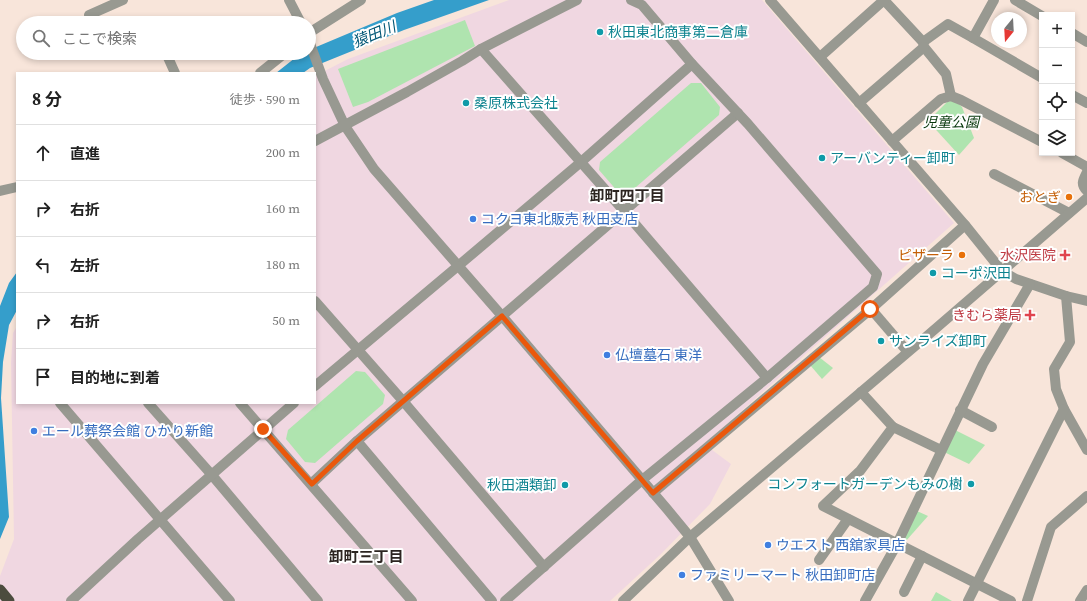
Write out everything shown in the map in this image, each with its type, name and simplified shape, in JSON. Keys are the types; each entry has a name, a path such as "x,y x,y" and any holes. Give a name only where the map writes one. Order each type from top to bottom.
{"highway":[{"path":"0,590 9,601"}],"street":[{"path":"89,15 123,0"},
{"path":"289,0 297,16"},
{"path":"316,29 361,0"},
{"path":"316,140 462,61 481,49 577,0"},
{"path":"505,601 642,480 767,378 873,286 877,274 738,113 692,64 642,5 631,0"},
{"path":"770,0 965,225 1002,271 1016,279 1030,284 1066,296 1086,299"},
{"path":"820,57 884,0 924,45 946,74 952,96"},
{"path":"973,38 994,0"},
{"path":"1015,0 1039,14"},
{"path":"859,103 948,24 1039,76"},
{"path":"1075,35 1087,42"},
{"path":"481,49 624,211 767,378"},
{"path":"169,60 175,72"},
{"path":"261,72 276,60"},
{"path":"316,60 344,126 374,169 502,316 690,537 729,601"},
{"path":"316,385 581,162 692,64"},
{"path":"892,140 941,99 952,96 986,112 1039,140"},
{"path":"1075,97 1087,103"},
{"path":"312,484 357,441 738,113"},
{"path":"1067,156 1087,167"},
{"path":"1087,172 1082,182 1087,191"},
{"path":"994,174 1069,213"},
{"path":"0,191 16,187"},
{"path":"624,601 690,537 1087,198"},
{"path":"653,493 870,309 965,225"},
{"path":"865,601 897,544 983,364 1030,284"},
{"path":"1066,296 1070,342 1054,369 1056,389 1064,409 1087,450"},
{"path":"316,303 403,401 544,566"},
{"path":"870,309 908,351"},
{"path":"861,392 893,427 941,450"},
{"path":"61,404 230,601"},
{"path":"149,404 212,474 318,601"},
{"path":"241,404 312,484 412,601"},
{"path":"71,601 160,520 293,404"},
{"path":"968,601 1064,409"},
{"path":"960,410 992,427"},
{"path":"893,427 860,471 823,506 1011,601"},
{"path":"357,441 492,601"},
{"path":"1027,601 1051,527 1087,496"},
{"path":"819,560 848,519"},
{"path":"904,592 922,556"},
{"path":"1080,601 1087,590"}],"shaded area":[{"path":"509,0 762,0 954,223 704,444 731,464 710,504 660,555 610,601 0,601 0,576 14,539 11,362 13,333 16,328 16,404 316,404 316,75 348,59"}],"green space":[{"path":"465,20 475,46 368,102 353,107 338,69"},
{"path":"691,83 701,83 720,107 719,115 628,194 619,193 599,170 600,162"},
{"name":"児童公園","path":"955,100 962,107 974,138 959,155 928,121 947,102"},
{"path":"819,357 833,368 822,379 810,365"},
{"path":"356,371 365,372 385,395 383,404 315,463 305,462 286,439 288,430"},
{"path":"955,430 985,445 969,464 944,452"},
{"path":"917,511 928,516 905,542 904,536"},
{"path":"936,592 952,601 931,601"}],"water":[{"name":"猿田川","path":"434,0 489,0 404,30 310,68 304,72 277,72 292,60 316,60 316,47 397,13"},
{"path":"16,273 16,312 9,325 3,362 1,398 9,517 0,539 0,306 9,283"}],"place":[{"name":"秋田東北商事第二倉庫","path":"600,32"},
{"name":"桑原株式会社","path":"466,103"},
{"name":"アーバンティー卸町","path":"822,158"},
{"name":"おとぎ","path":"1069,197"},
{"name":"コクヨ東北販売 秋田支店","path":"473,219"},
{"name":"ピザーラ","path":"962,255"},
{"name":"水沢医院","path":"1065,255"},
{"name":"コーポ沢田","path":"933,273"},
{"name":"きむら薬局","path":"1030,315"},
{"name":"サンライズ卸町","path":"881,341"},
{"name":"仏壇墓石 東洋","path":"607,355"},
{"name":"エール葬祭会館 ひかり新館","path":"34,431"},
{"name":"コンフォートガーデンもみの樹","path":"971,484"},
{"name":"秋田酒類卸","path":"565,485"},
{"name":"ウエスト 西舘家具店","path":"768,545"},
{"name":"ファミリーマート 秋田卸町店","path":"682,575"}],"district":[{"name":"卸町四丁目","path":"627,195"},
{"name":"卸町三丁目","path":"366,556"}],"route":[{"path":"263,429 312,484 357,441 502,316 653,493 870,309"}]}
